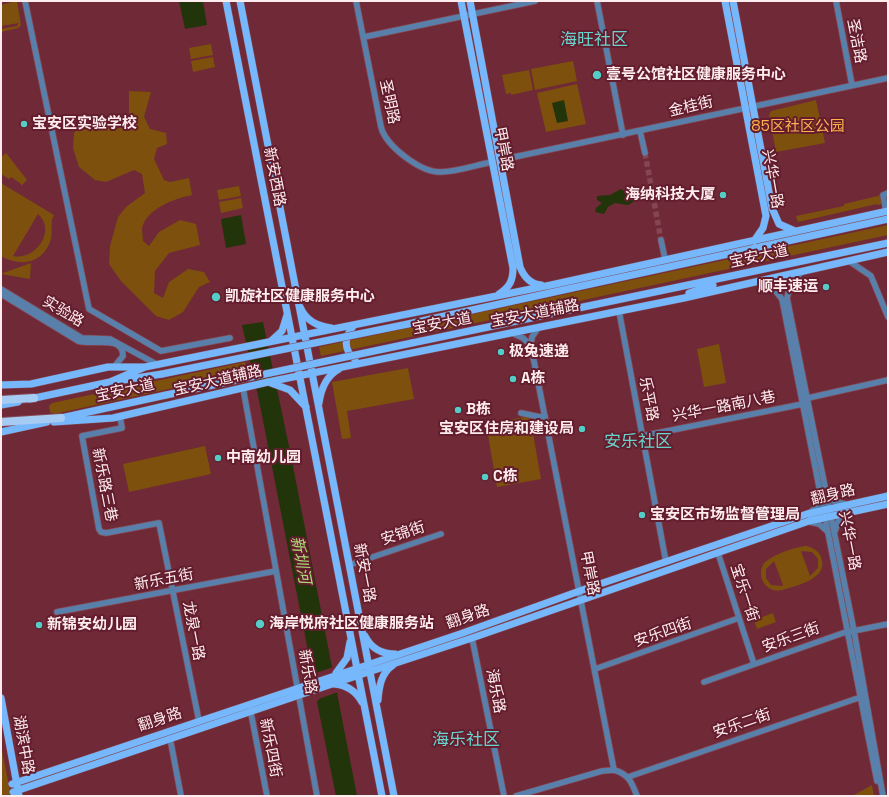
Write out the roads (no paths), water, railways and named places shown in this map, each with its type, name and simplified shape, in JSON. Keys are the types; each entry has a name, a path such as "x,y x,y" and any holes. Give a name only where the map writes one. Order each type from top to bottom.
{"highway":[{"path":"1,400 34,398"},
{"path":"1,422 61,418"}],"main road":[{"name":"新安西路","path":"226,1 297,358"},
{"name":"新安西路","path":"240,1 308,356"},
{"name":"甲岸路","path":"461,1 503,196 522,273 529,281 537,285 545,286"},
{"name":"甲岸路","path":"470,1 496,161"},
{"name":"兴华一路","path":"725,1 774,214 784,227 795,232"},
{"name":"兴华一路","path":"733,1 766,216 764,228 755,244"},
{"path":"233,33 234,28 238,26 242,26 245,30"},
{"name":"甲岸路","path":"498,296 510,285 513,275 503,196"},
{"name":"宝安大道辅路","path":"145,367 498,296 665,259 755,244 795,232 887,211"},
{"name":"宝安大道","path":"1,405 110,382 162,374 408,324 553,292 755,244 888,219"},
{"name":"宝安大道","path":"1,432 166,395 558,314 888,243"},
{"name":"宝安大道辅路","path":"45,422 101,420 120,417 268,382 280,383 312,373 758,282 888,252"},
{"path":"553,292 617,270"},
{"path":"672,300 700,289 755,272"},
{"path":"297,299 301,310 313,323 321,326 340,328"},
{"path":"269,342 276,337 284,327 287,318 286,303"},
{"path":"558,314 615,307 636,307"},
{"path":"354,325 346,337 346,347 354,359 364,362"},
{"name":"新安一路","path":"308,356 394,796"},
{"name":"新安一路","path":"297,358 382,796"},
{"path":"319,409 321,391 327,380 336,371 350,365"},
{"path":"1,385 31,384 114,367 145,367"},
{"path":"110,382 145,367"},
{"path":"280,383 294,393 307,409"},
{"name":"翻身路","path":"369,668 399,654 666,562 828,513 849,504 888,496"},
{"name":"翻身路","path":"828,513 852,512 888,504"},
{"name":"翻身路","path":"14,783 199,721 301,691 332,684 343,677 358,671 399,662 472,638 581,599 718,553 802,520"},
{"path":"361,628 366,638 376,649 388,654 399,654"},
{"path":"350,630 349,651 343,677 358,695 365,708"},
{"path":"378,712 379,691 382,678 386,671 399,662"},
{"name":"翻身路","path":"301,691 332,676 343,677"},
{"name":"湖滨中路","path":"1,698 16,794"},
{"name":"翻身路","path":"16,794 250,707"},
{"name":"湖滨中路","path":"1,725 14,783"}],"street":[{"path":"25,1 89,310 161,351 230,338"},
{"name":"圣明路","path":"356,1 381,127 391,145 423,167 437,172 496,161"},
{"path":"364,37 535,1"},
{"path":"597,1 623,134"},
{"name":"圣洁路","path":"836,1 852,85"},
{"name":"金桂街","path":"496,161 640,131 749,106 888,78"},
{"path":"640,131 644,153"},
{"path":"887,211 883,195 888,193"},
{"path":"661,240 665,259"},
{"path":"849,261 871,276 888,317"},
{"name":"兴华一路","path":"801,272 790,286 787,298 808,398 822,488"},
{"name":"兴华一路","path":"758,282 770,286 782,299 803,404 828,513 836,539 879,796"},
{"name":"实验路","path":"1,289 82,338 110,339 158,365"},
{"name":"实验路","path":"1,294 78,341 87,343 107,342 119,346 122,349 123,356 114,367"},
{"name":"乐平路","path":"619,311 666,562"},
{"path":"531,346 534,332 541,326"},
{"path":"510,332 523,338 531,346"},
{"name":"甲岸路","path":"531,346 614,770"},
{"path":"803,404 808,398 888,380"},
{"name":"新乐路","path":"243,388 276,571 301,691 317,796"},
{"name":"兴华一路南八巷","path":"642,436 803,404"},
{"path":"521,413 540,417 545,416"},
{"name":"新乐路三巷","path":"120,417 122,428 82,436 99,529 101,532 106,533 160,523"},
{"path":"822,488 834,500 841,504 849,504"},
{"path":"802,520 818,504 822,488"},
{"path":"836,539 835,531 837,524 841,518 852,512"},
{"name":"兴华一路","path":"828,513 829,534 851,631"},
{"path":"802,520 819,524 829,534"},
{"name":"龙泉一路","path":"160,523 199,721"},
{"name":"安锦街","path":"349,565 441,534"},
{"name":"宝乐一街","path":"718,553 754,664"},
{"name":"新乐五街","path":"57,612 276,571"},
{"name":"安乐四街","path":"595,670 739,618"},
{"name":"安乐三街","path":"704,682 851,631 888,624"},
{"name":"海乐路","path":"472,638 504,796"},
{"name":"兴华一路","path":"862,696 883,796"},
{"name":"安乐二街","path":"628,777 862,696"},
{"name":"新乐四街","path":"250,707 267,796"},
{"path":"170,738 181,796"},
{"path":"516,796 602,771 614,770 628,777 637,796"}],"water":[{"path":"179,1 203,1 207,25 185,29"},
{"path":"564,100 568,121 557,123 552,103"},
{"path":"621,189 628,194 634,195 633,202 628,205 615,203 608,207 604,214 595,212 596,208 602,203 597,200 597,196 610,195"},
{"path":"241,215 246,244 226,248 221,219"},
{"name":"新圳河","path":"263,322 291,456 357,796 336,796 317,702 320,698 311,653 308,651 260,405 242,325"}],"tunnel":[{"path":"645,153 661,240"}],"place":[{"name":"壹号公馆社区健康服务中心","path":"597,75"},
{"name":"宝安区实验学校","path":"24,124"},
{"name":"海纳科技大厦","path":"723,195"},
{"name":"顺丰速运","path":"826,287"},
{"name":"凯旋社区健康服务中心","path":"216,297"},
{"name":"极兔速递","path":"501,352"},
{"name":"A栋","path":"513,379"},
{"name":"B栋","path":"458,410"},
{"name":"宝安区住房和建设局","path":"582,429"},
{"name":"中南幼儿园","path":"218,458"},
{"name":"C栋","path":"485,477"},
{"name":"宝安区市场监督管理局","path":"642,515"},
{"name":"海岸悦府社区健康服务站","path":"260,624"},
{"name":"新锦安幼儿园","path":"39,625"}],"district":[{"name":"海旺社区","path":"594,40"},
{"name":"安乐社区","path":"638,442"},
{"name":"海乐社区","path":"466,740"}],"park label":[{"name":"85区社区公园","path":"798,127"}]}
